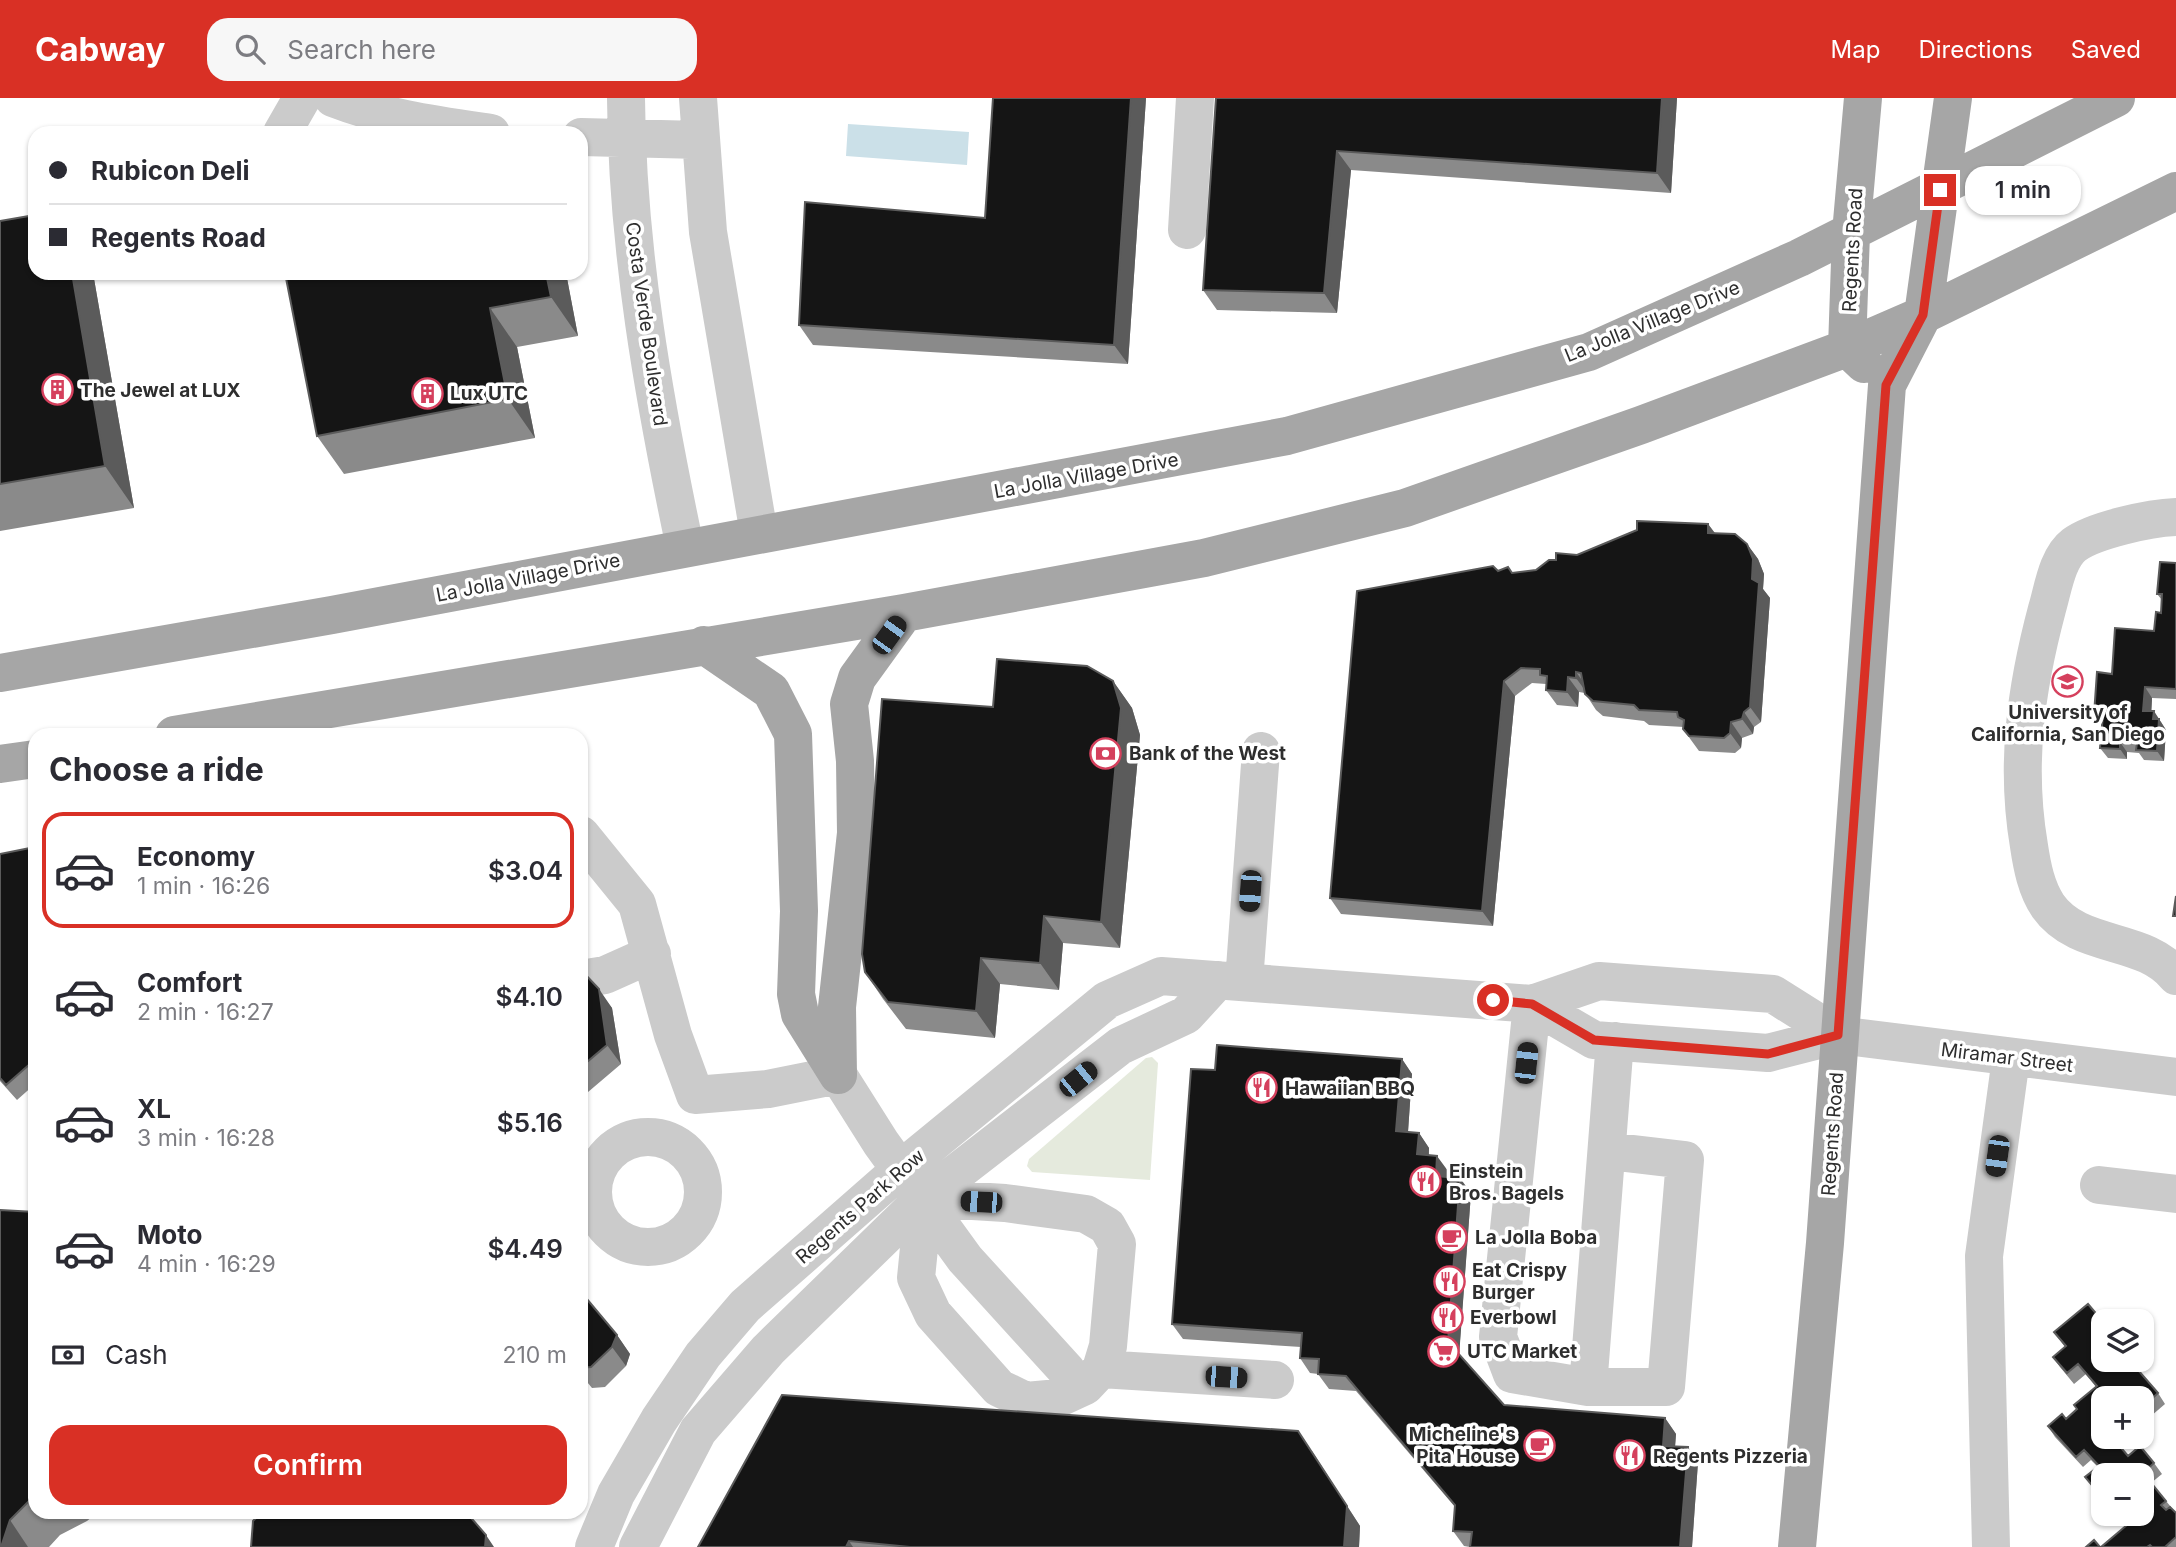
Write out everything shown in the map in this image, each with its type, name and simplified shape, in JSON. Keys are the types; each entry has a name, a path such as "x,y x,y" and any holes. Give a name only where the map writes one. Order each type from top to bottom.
{"main road":[{"name":"Regents Road","path":"1847,348 1851,233 1863,98"},
{"name":"Regents Road","path":"1797,1547 1825,1243 1886,385 1923,315 1953,98"},
{"name":"La Jolla Village Drive","path":"0,673 332,615 1300,433 1589,352 1851,233 2116,98"},
{"path":"215,728 904,613 1204,558 1405,508 1641,425 1847,348 1923,315 2176,191"},
{"path":"1847,348 1886,385"},
{"path":"838,1075 837,1007 856,833 855,761 849,704 858,678 904,613"},
{"path":"704,645 771,691 793,734 799,911 796,994 800,1014 838,1075"},
{"path":"0,764 28,760"}],"street":[{"path":"286,126 302,98"},
{"path":"333,98 359,108 442,126"},
{"name":"Costa Verde Boulevard","path":"626,98 626,138 640,292 685,547"},
{"path":"698,98 708,232 759,534"},
{"path":"1187,230 1195,98"},
{"path":"588,137 700,140"},
{"path":"2176,517 2122,525 2073,546 2057,574 2040,636 2028,689 2022,749 2023,809 2034,875 2049,906 2072,928 2100,941 2149,954 2166,964 2176,976"},
{"path":"1231,981 1261,751"},
{"path":"588,844 637,904 640,959 695,1095 672,1142"},
{"path":"588,959 603,956 640,959"},
{"path":"588,978 605,975 640,959"},
{"name":"Regents Park Row","path":"638,1547 698,1431 912,1184 1107,1000 1161,976 1532,1004 1594,1040 1768,1054 1838,1035"},
{"path":"1608,1151 1685,1160 1666,1387 1588,1387 1512,1374 1498,1336 1532,1004 1599,981 1773,994 1838,1035"},
{"name":"Miramar Street","path":"1838,1035 2176,1077"},
{"path":"1588,1387 1615,1041"},
{"path":"1991,1547 1984,1256 2011,1058"},
{"path":"695,1095 768,1089 838,1075 965,1259 1084,1370 1275,1380"},
{"path":"912,1184 1005,1203 1086,1214 1107,1226 1117,1244 1108,1346 1084,1370 1085,1387 1059,1398 1026,1401 999,1388 933,1314 916,1278 912,1184"},
{"name":"Regents Park Row","path":"594,1547 616,1494 659,1420 703,1355 745,1306 912,1184"},
{"path":"2099,1185 2176,1195"}],"shaded area":[{"path":"1152,1057 1158,1063 1150,1180 1032,1172 1027,1166 1029,1159 1146,1058"}],"water":[{"path":"848,124 969,132 967,165 846,156"}],"building":[{"path":"993,98 1131,98 1114,345 799,325 805,202 985,218"},
{"path":"1216,98 1662,98 1657,173 1337,151 1324,293 1203,290"},
{"name":"The Jewel at LUX","path":"28,216 28,280 73,280 105,466 0,484 0,221"},
{"name":"Lux UTC","path":"286,280 547,280 551,297 490,308 508,399 317,436"},
{"path":"1637,521 1708,524 1708,533 1735,534 1747,544 1753,559 1752,579 1759,583 1750,707 1744,712 1742,719 1731,722 1730,733 1724,738 1689,736 1683,729 1684,720 1678,717 1677,712 1639,710 1634,705 1593,701 1585,694 1581,673 1576,672 1576,678 1568,677 1567,692 1546,690 1547,676 1540,675 1540,669 1521,668 1504,681 1482,911 1330,898 1357,591 1493,566 1498,571 1508,567 1512,573 1536,570 1549,560 1556,560 1556,553 1577,555 1637,530"},
{"path":"2160,562 2176,563 2176,689 2145,687 2143,711 2154,711 2153,719 2159,719 2157,751 2136,750 2137,743 2120,742 2120,749 2100,748 2103,715 2094,715 2097,672 2112,674 2115,628 2154,631 2156,612 2161,613 2162,594 2157,594"},
{"path":"997,659 1087,666 1113,681 1121,708 1101,922 1044,916 1040,963 981,958 976,1011 888,1002 865,972 862,954 882,699 993,707"},
{"path":"28,848 28,1066 6,1085 0,1078 0,854"},
{"path":"588,977 599,989 607,1045 588,1061"},
{"path":"1217,1045 1402,1059 1396,1131 1419,1133 1417,1154 1437,1156 1436,1176 1460,1178 1448,1342 1504,1405 1665,1418 1663,1446 1688,1447 1680,1547 1470,1547 1472,1532 1453,1531 1455,1505 1346,1376 1318,1374 1319,1359 1300,1358 1302,1333 1172,1324 1191,1069 1215,1070"},
{"path":"0,1210 28,1212 28,1502 10,1520 0,1547"},
{"path":"588,1300 617,1335 612,1347 588,1367"},
{"path":"2088,1304 2092,1309 2091,1372 2140,1372 2152,1386 2097,1386 2078,1364 2067,1373 2053,1357 2066,1346 2054,1332"},
{"path":"2091,1391 2091,1449 2122,1449 2128,1456 2136,1449 2142,1449 2154,1463 2096,1463 2084,1450 2076,1457 2048,1426 2062,1414 2066,1419 2077,1409 2074,1405"},
{"path":"782,1395 1298,1431 1347,1506 1344,1547 910,1547 849,1541 846,1547 698,1547"},
{"path":"2091,1472 2091,1484 2085,1477"},
{"path":"2154,1486 2166,1501 2161,1505 2166,1510 2170,1507 2176,1513 2176,1537 2165,1547 2101,1547 2126,1526 2154,1526"},
{"path":"472,1519 486,1535 485,1547 251,1547 253,1521"},
{"path":"2094,1540 2100,1547 2086,1547"}],"place":[{"name":"The Jewel at LUX","path":"57,390"},
{"name":"Lux UTC","path":"427,393"},
{"name":"University of California, San Diego","path":"2068,681"},
{"name":"Bank of the West","path":"1106,753"},
{"name":"Hawaiian BBQ","path":"1262,1088"},
{"name":"Einstein Bros. Bagels","path":"1426,1182"},
{"name":"La Jolla Boba","path":"1452,1237"},
{"name":"Eat Crispy Burger","path":"1449,1281"},
{"name":"Everbowl","path":"1447,1317"},
{"name":"UTC Market","path":"1444,1351"},
{"name":"Micheline's Pita House","path":"1539,1445"},
{"name":"Regents Pizzeria","path":"1630,1456"}],"route":[{"path":"1493,1000 1532,1004 1594,1040 1768,1054 1838,1035 1862,743 1886,385 1923,315 1940,190"}]}
